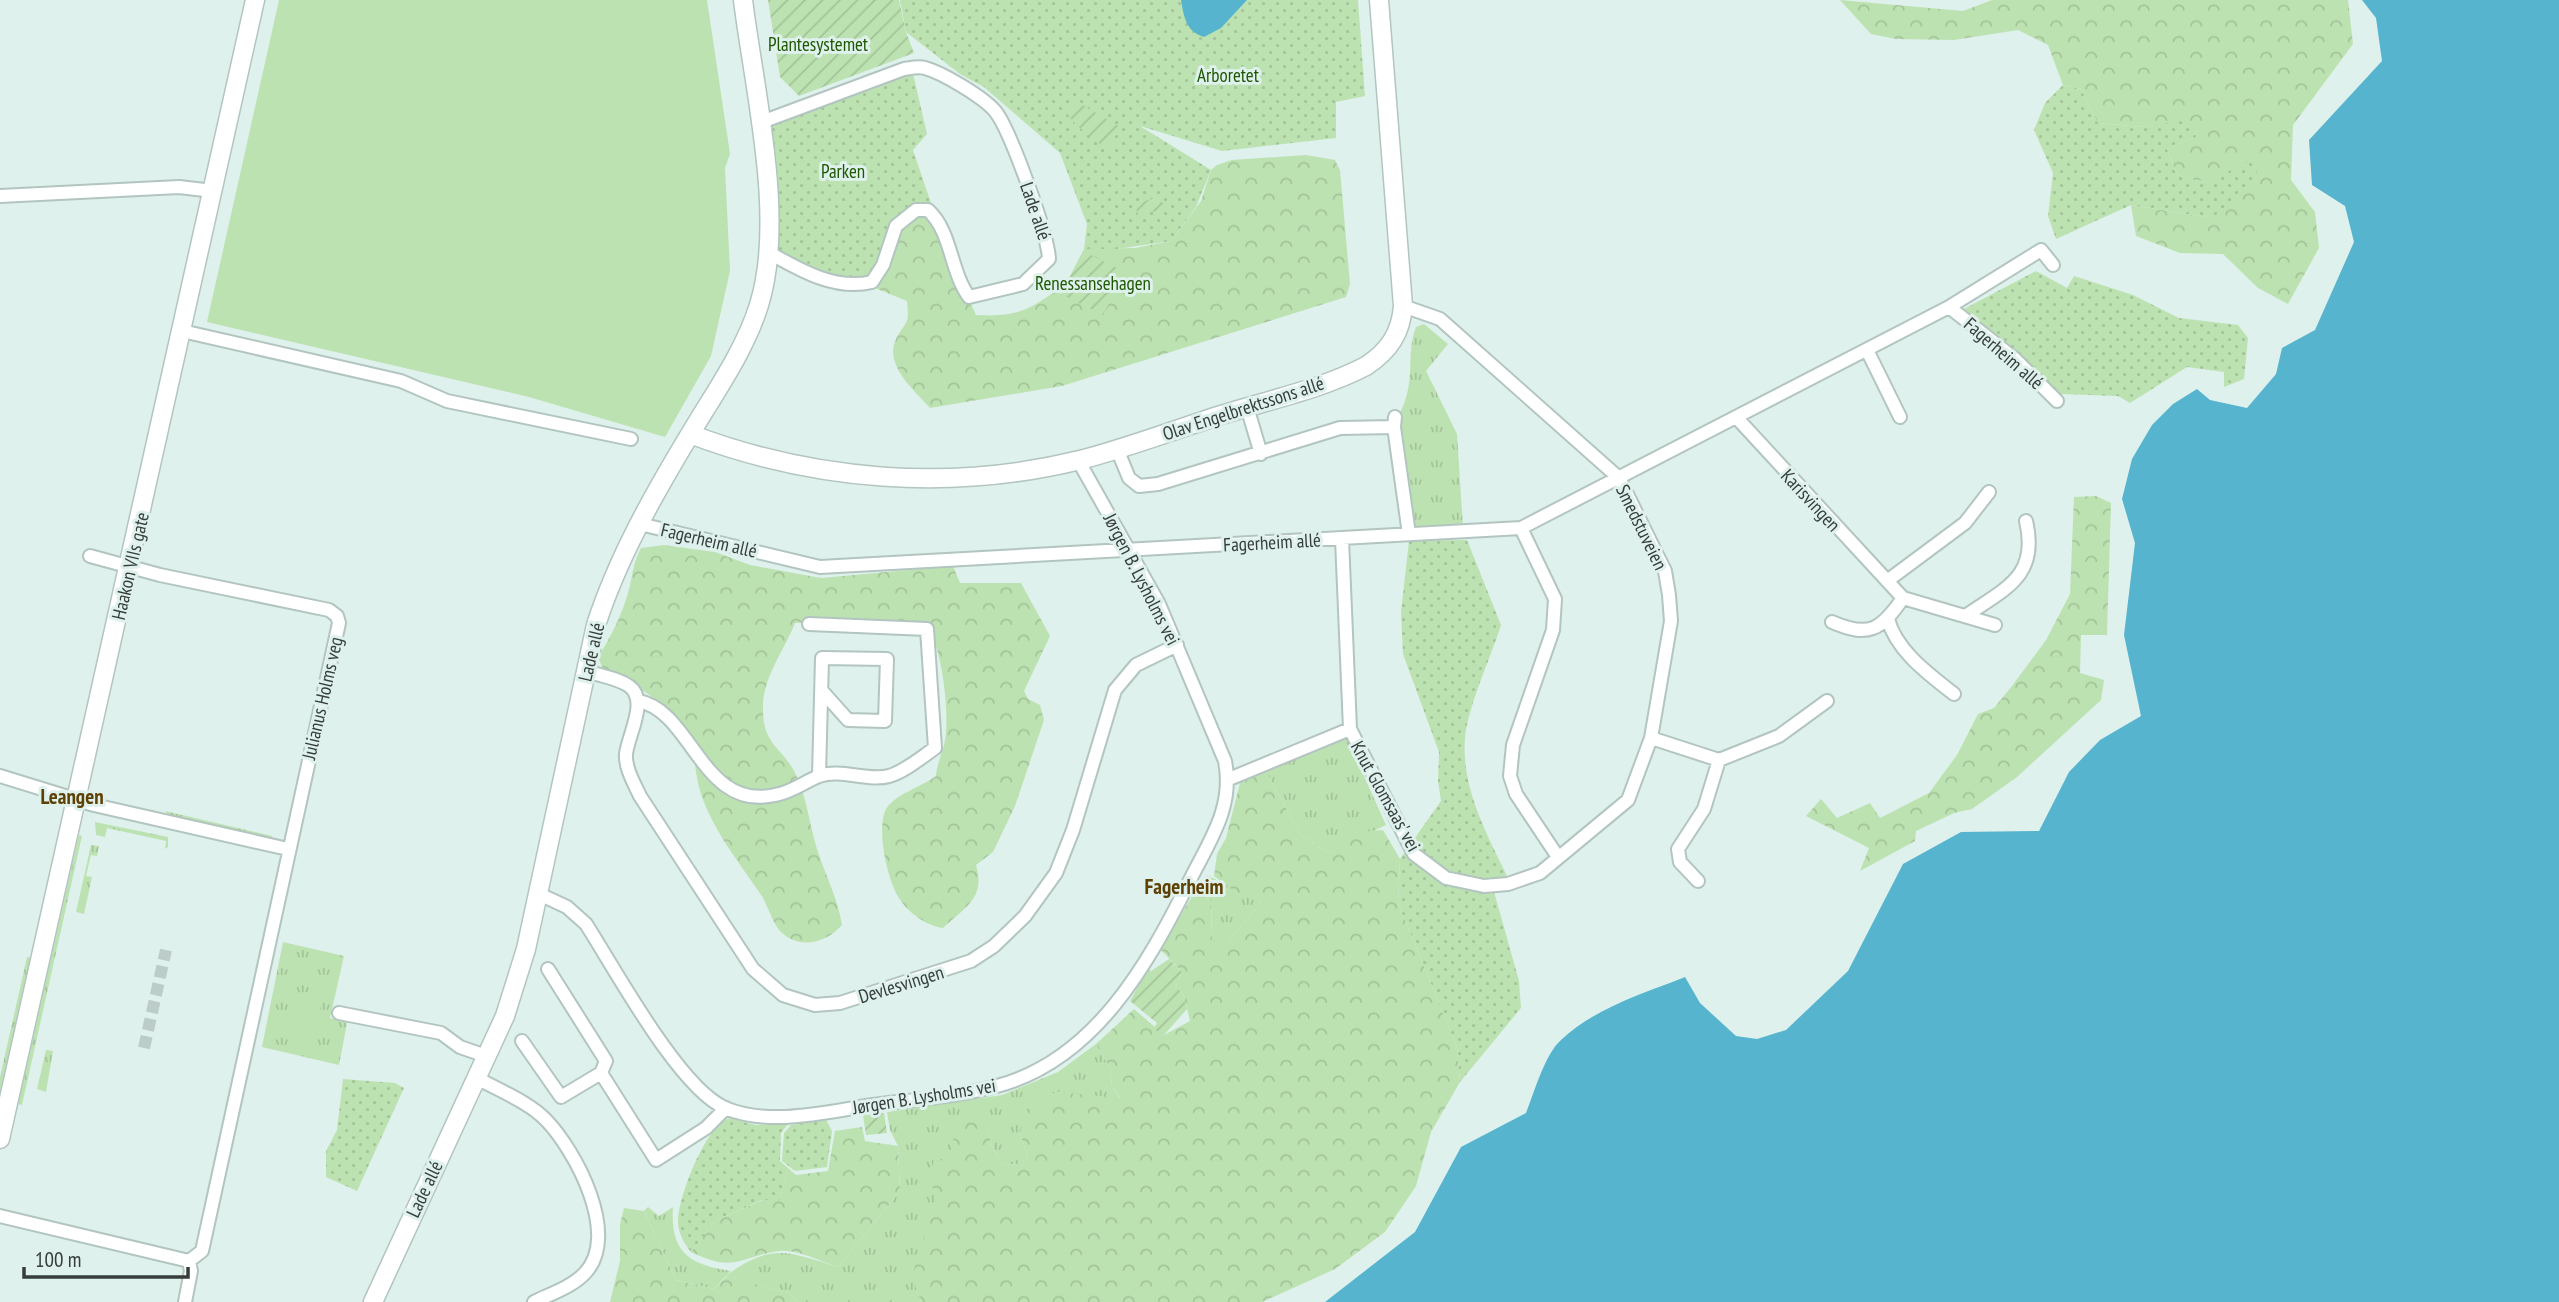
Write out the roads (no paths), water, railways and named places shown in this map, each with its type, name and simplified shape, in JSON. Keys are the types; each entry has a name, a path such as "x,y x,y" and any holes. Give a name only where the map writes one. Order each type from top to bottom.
{"street":[{"name":"Haakon VIIs gate","path":"0,1139 76,801 138,569 182,331 255,0"},
{"name":"Lade allé","path":"373,1302 508,1006 539,894 603,604 640,524 744,341 760,304 768,252 767,184 743,0"},
{"name":"Olav Engelbrektssons allé","path":"690,434 742,454 844,475 936,479 1078,460 1366,366 1378,358 1396,336 1403,306 1379,0"},
{"name":"Lade allé","path":"759,123 904,69 923,67 939,74 995,111 1023,174 1048,244 1049,259 1023,284 968,297 951,260 939,220 928,211 916,210 896,226 883,265 872,282 854,286 809,274 768,252"},
{"path":"0,197 179,187 213,191"},
{"name":"Fagerheim allé","path":"640,524 820,567 1521,528 1950,307 2041,250 2053,265"},
{"name":"Smedstuveien","path":"1403,306 1440,319 1619,478 1665,571 1671,621 1651,738 1628,800 1558,857"},
{"name":"Fagerheim allé","path":"1950,307 2015,359 2057,401"},
{"path":"182,331 401,381 447,401 631,439"},
{"path":"1867,350 1900,417"},
{"path":"1247,407 1261,454"},
{"name":"Karisvingen","path":"1736,417 1903,598"},
{"name":"Olav Engelbrektssons allé","path":"700,418 742,454"},
{"path":"1117,449 1129,478 1139,486 1158,484 1340,428 1395,422 1409,534"},
{"name":"Jørgen B. Lysholms vei","path":"539,894 567,907 586,924 685,1078 709,1099 726,1108 772,1117 998,1086 1054,1062 1089,1035 1131,982 1213,840 1224,806 1228,779 1225,761 1177,645 1130,551 1078,460"},
{"path":"1887,581 1965,523 1989,492"},
{"path":"1967,615 2023,573 2029,560 2026,522"},
{"path":"1521,528 1555,598 1553,630 1513,745 1510,776 1516,794 1558,857"},
{"name":"Knut Glomsaas' vei","path":"1342,539 1350,729 1414,854 1446,878 1484,886 1508,884 1541,873 1558,857"},
{"path":"90,556 138,569"},
{"name":"Julianus Holms veg","path":"138,569 329,610 337,616 338,629 202,1251 189,1261"},
{"path":"1832,622 1853,631 1866,631 1888,620 1903,598 1995,625"},
{"path":"1888,620 1891,629 1916,662 1954,694"},
{"path":"587,671 629,686 638,701 661,710 701,761 732,792 756,797 774,796 803,787 819,776 889,776 935,748 927,629 809,624"},
{"name":"Devlesvingen","path":"638,701 626,756 640,796 753,969 783,995 801,1002 827,1005 884,990 971,961 994,946 1025,916 1056,873 1073,830 1115,690 1136,665 1177,645"},
{"path":"819,776 822,658 887,659 886,721 848,720 822,691"},
{"path":"1651,738 1720,760 1779,736 1827,701"},
{"path":"1228,779 1350,729"},
{"path":"1698,881 1680,862 1678,849 1704,809 1720,760"},
{"path":"0,776 76,801 288,849"},
{"path":"523,1041 561,1097 601,1073 606,1061 548,969"},
{"path":"339,1013 441,1033 460,1047 486,1056"},
{"path":"601,1073 656,1160 706,1128 726,1108"},
{"path":"477,1077 544,1118 579,1170 597,1219 594,1260 585,1273 534,1302"},
{"path":"0,1216 189,1261 191,1271 185,1302"}],"water":[{"path":"1181,0 1247,0 1221,28 1204,37 1190,27"},
{"path":"2362,0 2559,0 2559,1302 1325,1302 1415,1232 1461,1147 1526,1113 1540,1074 1555,1046 1574,1029 1604,1010 1685,977 1700,1003 1736,1036 1757,1039 1786,1030 1848,971 1903,864 1961,832 2039,831 2069,772 2100,740 2141,716 2124,635 2135,543 2122,499 2132,459 2152,425 2173,404 2197,389 2210,400 2247,408 2276,374 2282,348 2315,330 2354,242 2345,206 2312,185 2309,140 2382,61 2376,18"}],"tunnel":[{"path":"144,1048 166,950"}],"district":[{"name":"Leangen","path":"72,796"},
{"name":"Fagerheim","path":"1184,886"}],"park label":[{"name":"Plantesystemet","path":"818,44"},
{"name":"Arboretet","path":"1228,75"},
{"name":"Parken","path":"843,171"},
{"name":"Renessansehagen","path":"1093,283"}]}
